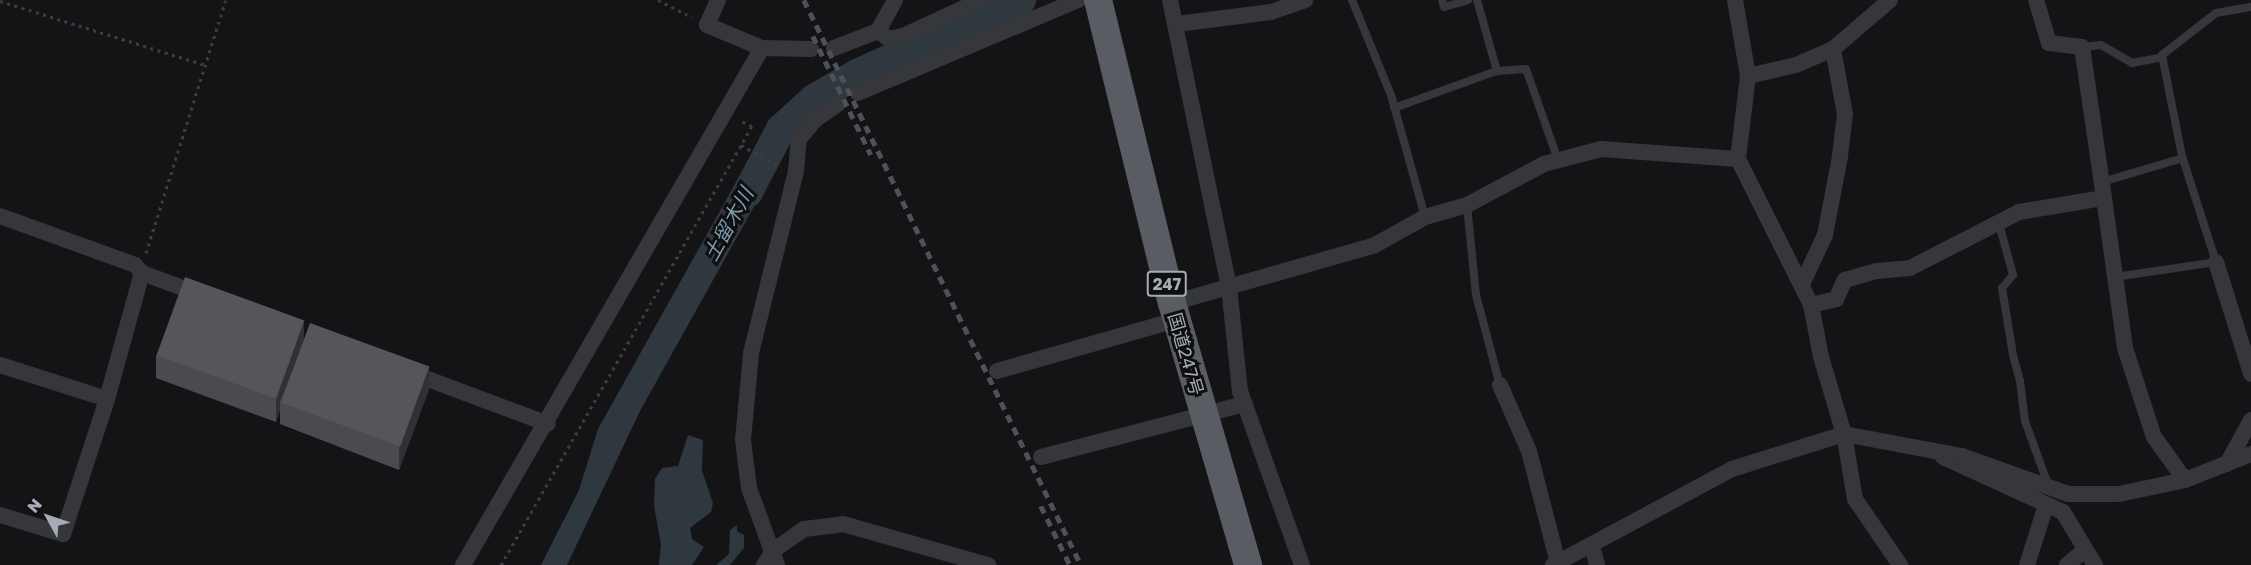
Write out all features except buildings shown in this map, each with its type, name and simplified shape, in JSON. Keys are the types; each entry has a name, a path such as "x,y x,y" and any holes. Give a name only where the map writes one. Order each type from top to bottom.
{"highway":[{"name":"国道247号","path":"1098,0 1174,312 1248,565"}],"street":[{"path":"718,0 707,25 762,48 811,49"},
{"path":"834,48 879,31 895,0"},
{"path":"879,31 889,39 903,36 981,0"},
{"path":"858,93 1078,0"},
{"path":"1170,0 1177,24 1202,172 1229,287 1244,404 1302,565"},
{"path":"1177,24 1271,12 1305,0"},
{"path":"1735,0 1748,76 1738,159 1803,282 1811,305 1821,357 1844,434 1855,499 1900,565"},
{"path":"1748,76 1796,65 1833,49 1890,0"},
{"path":"2036,0 2049,43 2082,47 2103,190 2113,241 2114,278 2125,348 2154,437 2185,480"},
{"path":"463,565 548,424 762,48"},
{"path":"1803,282 1825,235 1840,156 1845,114 1833,49"},
{"path":"776,558 749,488 743,440 751,353 796,171 799,139 815,120 838,104"},
{"path":"997,370 1174,312 1229,287 1375,244 1425,217 1467,205 1544,164 1558,160 1601,149 1738,159"},
{"path":"1811,305 1836,299 1845,280 1877,271 1910,268 2019,212 2103,190"},
{"path":"0,216 135,265 142,273 218,301"},
{"path":"2216,262 2251,374"},
{"path":"0,515 63,534 107,399 142,273"},
{"path":"0,365 107,399"},
{"path":"394,367 548,424"},
{"path":"1500,385 1529,451 1556,564 1732,469 1844,434 1934,449 2068,494 2119,495 2185,480 2251,454"},
{"path":"1041,457 1244,404"},
{"path":"2227,464 2251,420"},
{"path":"1934,449 1949,463 2063,512 2095,565"},
{"path":"2027,565 2046,505"},
{"path":"764,565 776,558 804,529 843,524 988,565"},
{"path":"1593,546 1597,565"},
{"path":"2067,565 2085,550"}],"lane":[{"path":"1352,0 1394,108 1425,217"},
{"path":"1442,0 1444,8 1468,0"},
{"path":"1477,0 1497,71"},
{"path":"2082,47 2101,45 2132,63 2162,57 2177,40 2216,13 2251,7"},
{"path":"2114,278 2216,262 2183,158 2162,57"},
{"path":"1394,108 1497,71 1526,69 1558,160"},
{"path":"2103,190 2183,158"},
{"path":"1467,205 1476,295 1500,385"},
{"path":"1999,224 2013,274 2002,288 2013,355 2020,381 2025,421 2046,479 2044,485"}],"path":[{"path":"142,273 226,0"},
{"path":"658,0 707,25"},
{"path":"0,1 206,65"},
{"path":"501,565 752,126"},
{"path":"740,145 796,171"}],"water":[{"path":"754,150 778,162 770,178 640,411 567,565 541,565 579,490 598,429"},
{"path":"688,435 703,440 702,471 713,503 711,512 690,528 692,539 704,547 692,565 659,565 661,544 654,506 655,479 662,468 678,466"},
{"path":"737,525 737,531 744,535 744,548 730,565 716,565 729,554 730,530"}],"waterway":[{"name":"土留木川","path":"748,192 781,129 814,99 857,74 1021,0"}],"railway":[{"path":"804,0 1081,565"},
{"path":"813,36 871,155"},
{"path":"1041,506 1070,565"}]}
